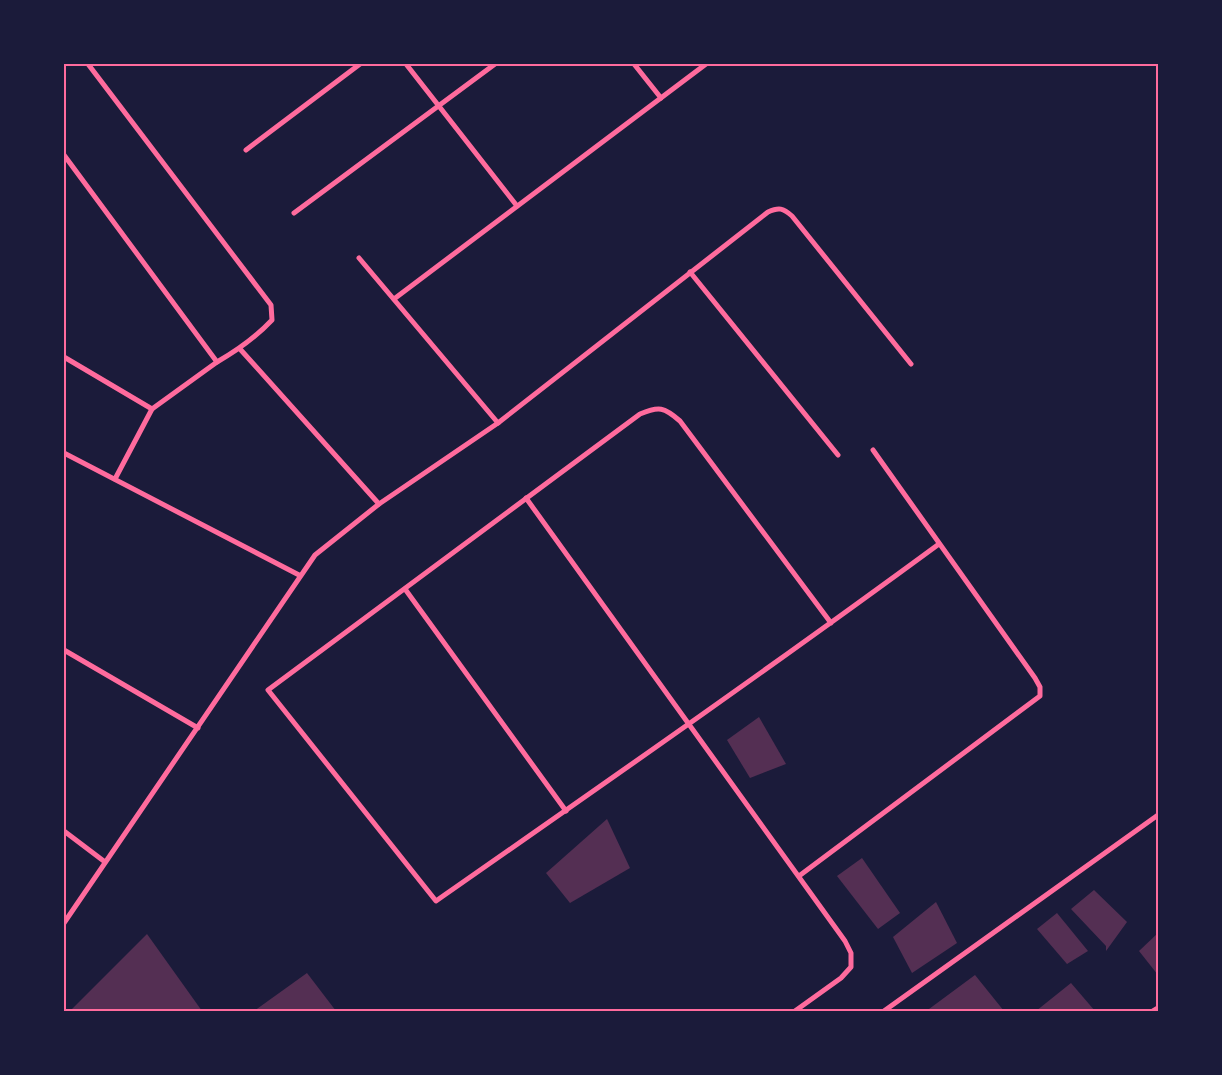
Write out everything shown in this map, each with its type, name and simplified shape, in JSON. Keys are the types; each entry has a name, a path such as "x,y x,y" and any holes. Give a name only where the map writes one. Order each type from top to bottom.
{"street":[{"path":"88,64 271,305 272,320 240,349 217,362 152,409 114,479"},
{"path":"246,150 360,64"},
{"path":"406,64 517,206"},
{"path":"294,213 495,64"},
{"path":"634,64 660,98"},
{"path":"394,299 706,64"},
{"path":"64,155 217,362"},
{"path":"64,923 314,555 379,504 498,423 768,212 778,208 785,210 911,364"},
{"path":"359,258 498,423"},
{"path":"690,272 838,456"},
{"path":"240,349 379,504"},
{"path":"64,357 152,409"},
{"path":"831,623 680,421 669,411 656,408 640,414 268,690 436,901 689,725 831,623 939,544"},
{"path":"799,876 1021,713 1040,696 1040,687 1034,678 873,450"},
{"path":"64,453 299,575"},
{"path":"526,498 845,941 851,953 851,967 841,978 795,1011"},
{"path":"405,588 566,811"},
{"path":"64,650 198,728"},
{"path":"884,1011 1156,816 1158,823"},
{"path":"64,831 105,862"},
{"path":"1153,1011 1158,1008"}],"building":[{"path":"759,717 786,764 750,778 727,740"},
{"path":"607,819 630,868 570,903 546,873"},
{"path":"862,858 900,913 878,929 837,876"},
{"path":"1094,890 1127,922 1106,951 1106,946 1071,909"},
{"path":"936,902 957,943 912,973 893,937"},
{"path":"1057,913 1088,951 1067,964 1037,929"},
{"path":"1158,933 1158,975 1139,951"},
{"path":"147,934 202,1011 70,1011"},
{"path":"307,973 336,1011 254,1011"},
{"path":"975,975 1004,1011 931,1011 929,1009"},
{"path":"1071,983 1095,1011 1036,1011"}]}
